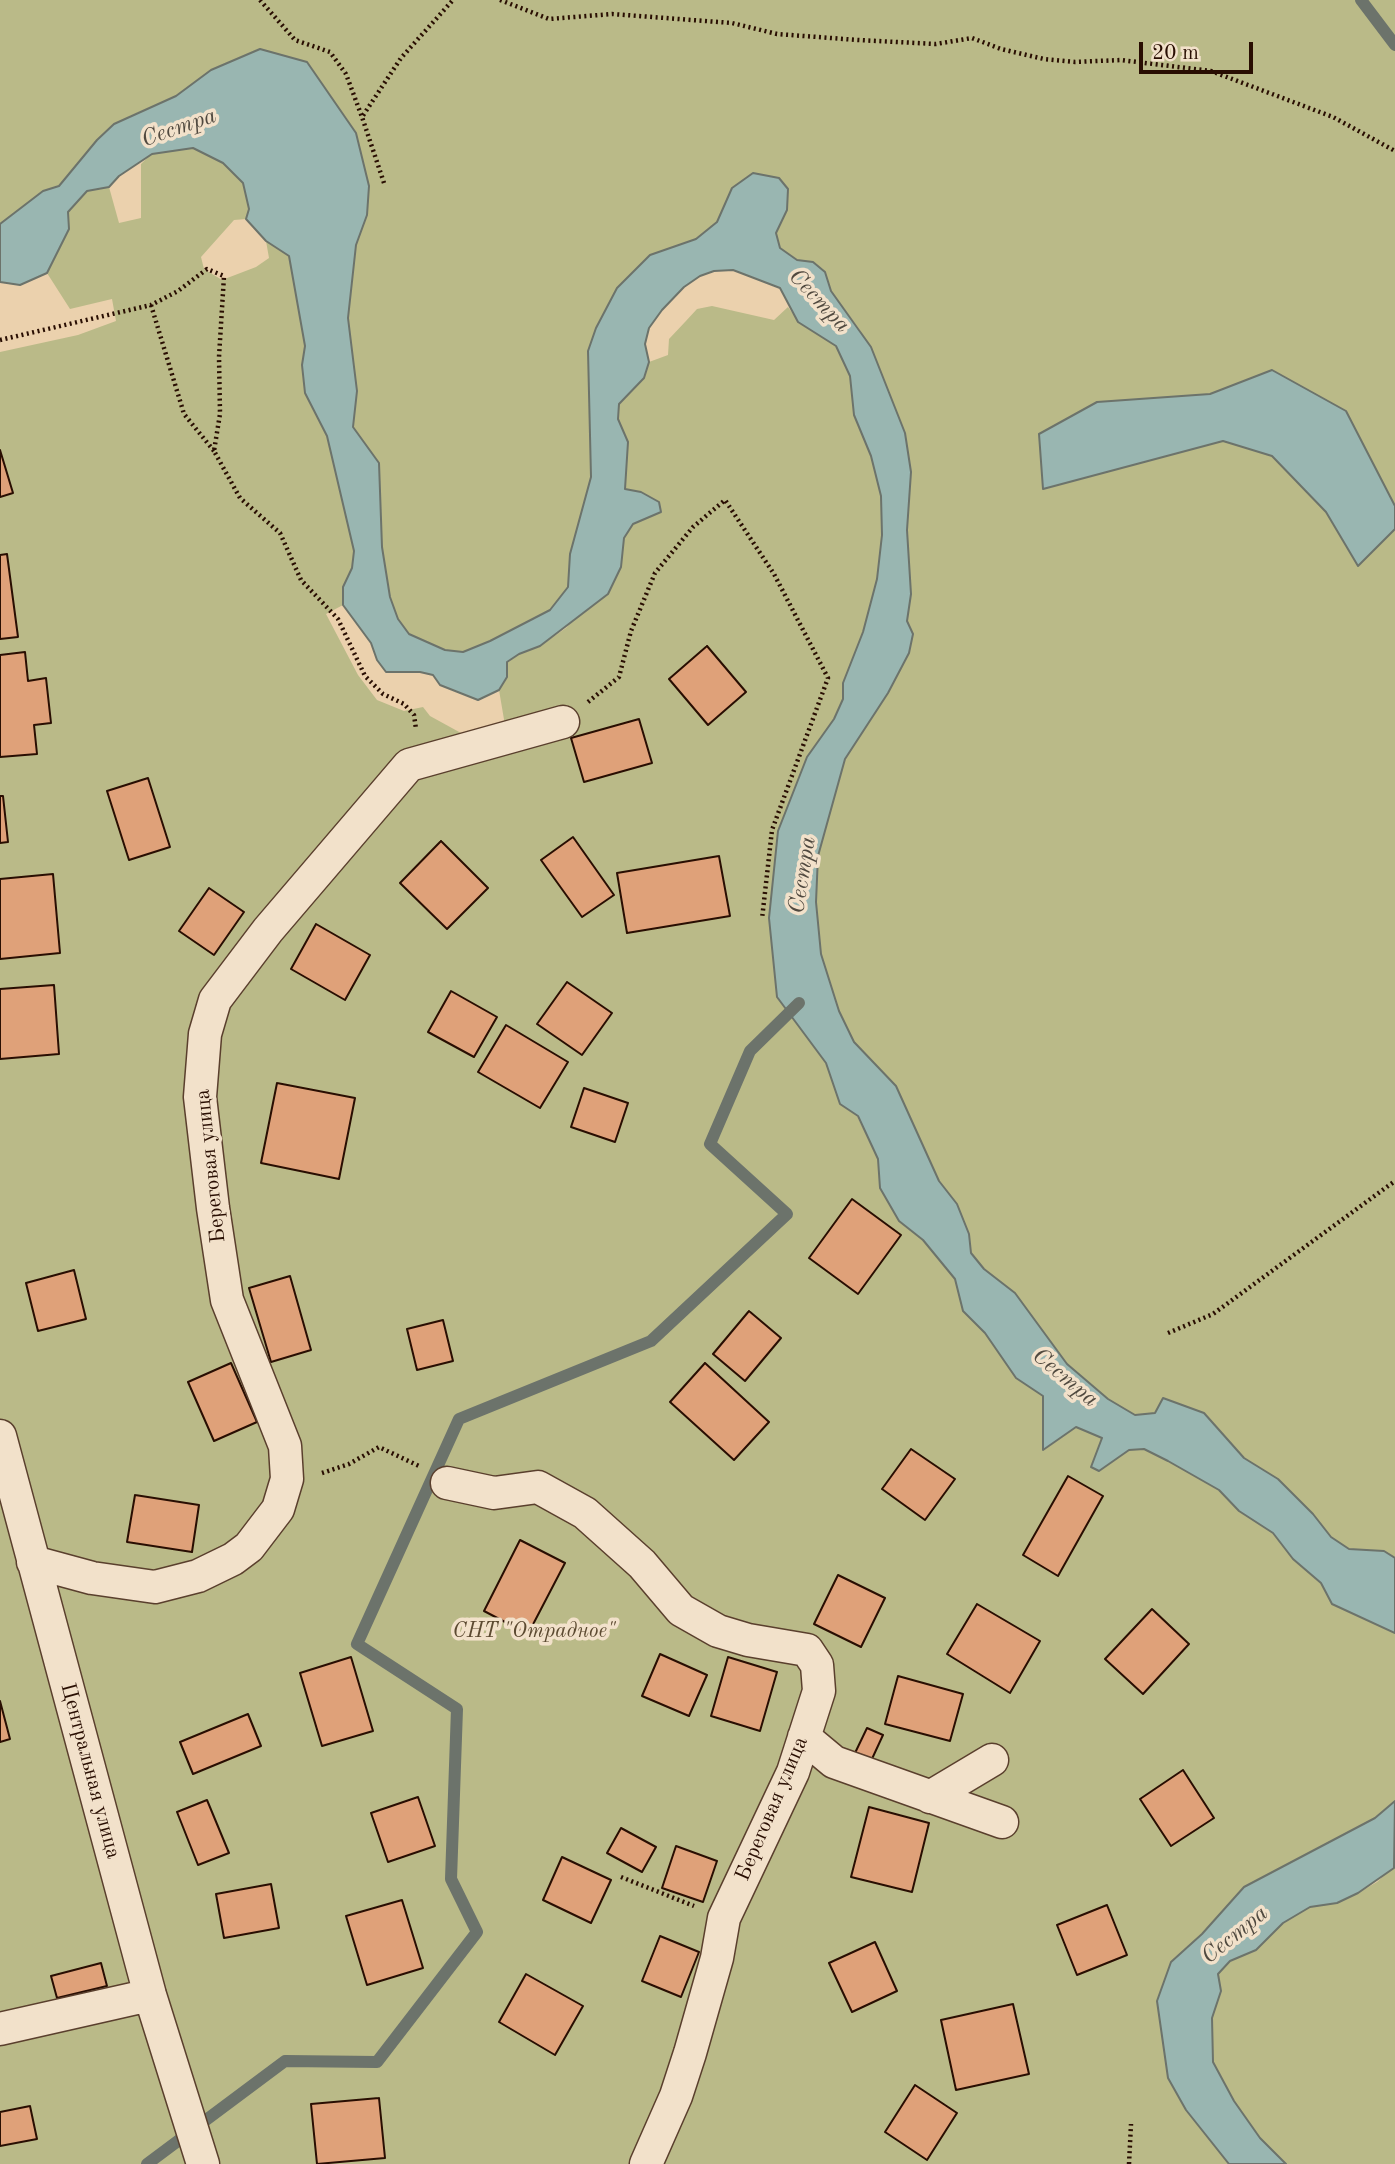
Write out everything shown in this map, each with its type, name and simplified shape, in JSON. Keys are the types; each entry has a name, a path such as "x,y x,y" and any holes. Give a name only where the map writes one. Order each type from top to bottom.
{"street":[{"name":"Береговая улица","path":"33,1562 92,1578 155,1587 198,1576 233,1559 249,1547 278,1509 287,1479 285,1446 227,1300 200,1097 205,1034 215,1000 238,967 409,765 563,722"},
{"name":"Центральная улица","path":"1,1442 150,1995 202,2160"},
{"name":"Береговая улица","path":"447,1483 494,1493 538,1487 585,1513 642,1564 681,1610 718,1631 748,1640 807,1650 817,1665 819,1691 793,1773 724,1918 717,1958 690,2053 676,2096 646,2164"},
{"path":"804,1737 834,1762 1002,1822"},
{"path":"930,1797 992,1760"},
{"path":"0,2029 150,1995"}],"path":[{"path":"260,0 295,40 330,52 346,74 384,183"},
{"path":"362,117 401,58 453,0"},
{"path":"500,0 549,19 612,13 732,23 777,34 858,40 936,44 972,38 1044,60 1121,60 1211,71 1333,117 1395,151"},
{"path":"0,340 151,305 177,291 207,269 224,276 219,357 220,414 215,452"},
{"path":"151,305 184,414 215,452 240,498 280,533 300,580 338,619 365,676 383,694 404,704 414,715 419,761"},
{"path":"563,722 619,677 631,631 655,573 694,527 725,500 774,574 828,678 772,830 762,919"},
{"path":"1168,1333 1213,1314 1395,1181"},
{"path":"284,1492 379,1447 417,1465"},
{"path":"621,1877 724,1918"},
{"path":"1129,2164 1131,2124"}],"green space":[{"path":"0,0 1395,0 1395,506 1346,411 1272,370 1210,394 1097,402 1043,489 1223,441 1272,456 1326,512 1358,566 1395,529 1395,1558 1383,1551 1349,1549 1331,1537 1313,1514 1278,1479 1244,1458 1204,1413 1163,1398 1155,1413 1135,1415 1108,1399 1067,1364 1015,1293 984,1269 971,1253 969,1234 957,1204 939,1181 896,1086 854,1042 839,1011 821,954 816,902 818,856 845,759 888,693 909,653 913,634 907,621 911,594 907,530 911,472 905,433 860,330 831,291 825,272 813,262 797,260 780,249 776,233 787,210 779,178 753,173 732,188 717,222 696,239 650,255 588,351 591,477 570,554 568,587 550,610 490,641 463,652 445,650 409,634 398,619 390,597 382,547 379,463 353,427 357,391 348,318 356,245 367,215 348,120 328,94 260,49 176,96 130,116 97,140 59,186 43,191 0,224"},
{"name":"СНТ \"Отрадное\"","path":"193,148 223,163 243,183 249,209 246,219 234,220 201,257 204,269 222,280 256,267 269,258 266,241 289,256 305,346 302,365 305,393 327,436 354,551 352,568 343,587 343,605 326,614 358,675 377,700 404,711 423,707 430,716 461,733 463,749 507,737 499,690 507,677 507,663 519,654 540,646 566,628 621,567 624,538 633,524 660,512 641,492 625,490 628,442 618,419 619,404 644,378 649,362 668,355 669,339 697,309 712,306 774,320 788,307 799,322 836,346 850,376 854,415 871,456 881,496 882,536 877,579 863,632 843,683 843,699 769,918 777,997 826,1063 840,1104 857,1116 878,1159 880,1188 899,1221 923,1240 955,1279 963,1311 985,1333 1016,1378 1043,1396 1044,1450 1076,1427 1102,1438 1091,1467 1099,1471 1129,1450 1144,1449 1168,1461 1219,1490 1239,1511 1273,1533 1293,1559 1321,1583 1332,1604 1395,1633 1395,1801 1375,1818 1244,1887 1202,1934 1171,1962 1157,2000 1168,2078 1186,2110 1229,2164 0,2164 0,352 78,335 116,321 112,299 70,309 47,273 69,229 68,212 87,191 109,187 119,223 141,218 141,164 152,153"},
{"path":"1395,1865 1395,2164 1286,2164 1260,2138 1234,2101 1213,2062 1212,2018 1221,1991 1218,1974 1229,1961 1256,1950 1283,1923 1310,1907 1337,1903 1358,1893 1377,1882"}],"water":[{"name":"Сестра","path":"260,49 307,62 356,133 369,186 367,215 356,245 348,318 357,391 353,427 379,463 382,547 390,597 398,619 409,634 445,650 463,652 490,641 550,610 568,587 570,554 591,477 588,351 596,328 617,288 650,255 696,239 717,222 732,188 753,173 779,178 788,189 787,210 776,233 780,248 797,260 813,262 825,272 831,291 871,347 905,433 911,472 907,530 911,594 907,621 913,634 909,653 888,693 845,759 818,856 816,902 821,954 839,1011 854,1042 896,1086 939,1181 957,1204 969,1234 971,1253 984,1269 1015,1293 1067,1364 1108,1399 1135,1415 1155,1413 1163,1398 1204,1413 1244,1458 1278,1479 1313,1514 1331,1537 1349,1549 1384,1551 1395,1558 1395,1633 1332,1604 1321,1583 1293,1559 1273,1533 1239,1511 1219,1490 1168,1461 1144,1449 1129,1450 1099,1471 1091,1467 1102,1438 1076,1427 1043,1450 1043,1396 1016,1378 985,1333 963,1311 955,1279 923,1240 899,1221 880,1188 878,1159 858,1116 840,1104 826,1063 777,997 769,918 778,831 807,757 834,719 843,699 843,683 863,632 877,579 882,535 881,496 871,456 854,415 850,376 836,346 798,322 780,288 733,270 714,271 700,276 684,287 662,310 649,328 645,344 649,362 644,378 619,404 618,419 628,442 625,489 641,492 659,502 661,512 633,524 624,538 621,567 608,594 540,646 507,662 507,677 499,690 478,700 440,685 433,675 420,672 386,672 377,660 371,643 343,605 343,587 352,568 354,551 327,436 305,393 302,365 305,346 289,256 266,241 246,219 249,209 243,183 223,163 193,148 152,154 119,176 109,187 87,191 68,212 69,229 47,273 20,285 0,282 0,224 43,191 59,186 114,124 176,96 211,70"},
{"path":"1272,370 1346,411 1395,506 1395,529 1358,566 1326,512 1272,456 1223,441 1043,489 1039,434 1097,402 1210,394"},
{"name":"Сестра","path":"1395,1801 1394,1868 1358,1893 1337,1903 1310,1907 1283,1923 1256,1950 1230,1961 1218,1974 1221,1991 1212,2018 1213,2062 1234,2101 1260,2138 1286,2164 1229,2164 1186,2110 1168,2078 1157,2001 1171,1962 1202,1934 1244,1887 1375,1818"}],"building":[{"path":"0,450 13,493 0,497"},
{"path":"7,554 18,637 0,639 0,555"},
{"path":"707,646 746,692 708,725 669,679"},
{"path":"25,652 28,681 46,678 51,723 34,725 37,754 0,757 0,655"},
{"path":"639,719 652,763 584,782 571,738"},
{"path":"148,778 170,847 129,860 107,791"},
{"path":"0,796 3,796 8,842 0,843"},
{"path":"573,837 614,895 582,917 541,860"},
{"path":"441,841 488,888 447,929 400,883"},
{"path":"719,856 730,916 627,933 617,873"},
{"path":"53,874 60,953 0,959 0,879"},
{"path":"209,888 244,912 214,955 179,931"},
{"path":"316,924 370,955 345,1000 291,969"},
{"path":"567,982 612,1013 582,1055 537,1024"},
{"path":"54,985 59,1054 0,1059 0,989"},
{"path":"451,991 497,1017 474,1057 428,1032"},
{"path":"506,1025 568,1062 540,1108 478,1072"},
{"path":"277,1083 355,1098 339,1179 261,1163"},
{"path":"584,1088 628,1103 615,1142 571,1127"},
{"path":"852,1199 901,1235 858,1294 809,1258"},
{"path":"74,1270 86,1319 38,1331 26,1283"},
{"path":"290,1276 311,1350 271,1362 249,1288"},
{"path":"749,1311 781,1338 745,1381 713,1354"},
{"path":"443,1320 453,1361 417,1370 407,1329"},
{"path":"231,1363 257,1422 214,1441 188,1382"},
{"path":"705,1363 769,1422 734,1460 670,1402"},
{"path":"911,1449 955,1479 925,1520 882,1489"},
{"path":"1068,1476 1103,1496 1058,1576 1023,1555"},
{"path":"135,1495 199,1505 192,1552 127,1542"},
{"path":"520,1540 565,1563 528,1634 484,1611"},
{"path":"838,1575 885,1598 861,1647 814,1624"},
{"path":"977,1604 1040,1641 1010,1693 947,1654"},
{"path":"1152,1609 1189,1644 1143,1694 1105,1659"},
{"path":"660,1654 707,1675 689,1716 642,1696"},
{"path":"351,1657 373,1731 322,1746 300,1673"},
{"path":"728,1657 777,1672 760,1731 711,1716"},
{"path":"898,1676 963,1694 950,1741 885,1724"},
{"path":"0,1701 10,1739 0,1742"},
{"path":"248,1714 261,1746 193,1774 180,1742"},
{"path":"867,1728 883,1735 871,1761 855,1753"},
{"path":"1183,1770 1214,1818 1171,1846 1140,1799"},
{"path":"418,1797 435,1846 388,1862 371,1813"},
{"path":"207,1800 229,1853 198,1865 177,1812"},
{"path":"869,1807 929,1823 912,1892 851,1877"},
{"path":"621,1828 656,1847 642,1872 607,1853"},
{"path":"676,1846 717,1861 703,1902 662,1888"},
{"path":"562,1857 611,1880 591,1923 543,1900"},
{"path":"271,1884 279,1928 224,1938 216,1894"},
{"path":"402,1900 423,1968 367,1985 346,1916"},
{"path":"1107,1905 1127,1955 1077,1975 1057,1925"},
{"path":"660,1936 699,1952 681,1997 642,1981"},
{"path":"875,1942 897,1991 852,2012 829,1963"},
{"path":"101,1963 107,1986 57,1998 51,1976"},
{"path":"526,1974 583,2006 555,2055 499,2022"},
{"path":"1013,2004 1029,2074 956,2090 941,2020"},
{"path":"915,2085 957,2113 927,2160 885,2132"},
{"path":"379,2098 385,2158 317,2164 311,2104"},
{"path":"30,2106 37,2139 0,2146 0,2112"}],"waterway":[{"path":"1361,0 1395,45"},
{"path":"147,2164 285,2061 377,2062 477,1932 451,1879 457,1709 357,1644 459,1419 651,1341 787,1214 710,1144 750,1051 799,1003"}]}
